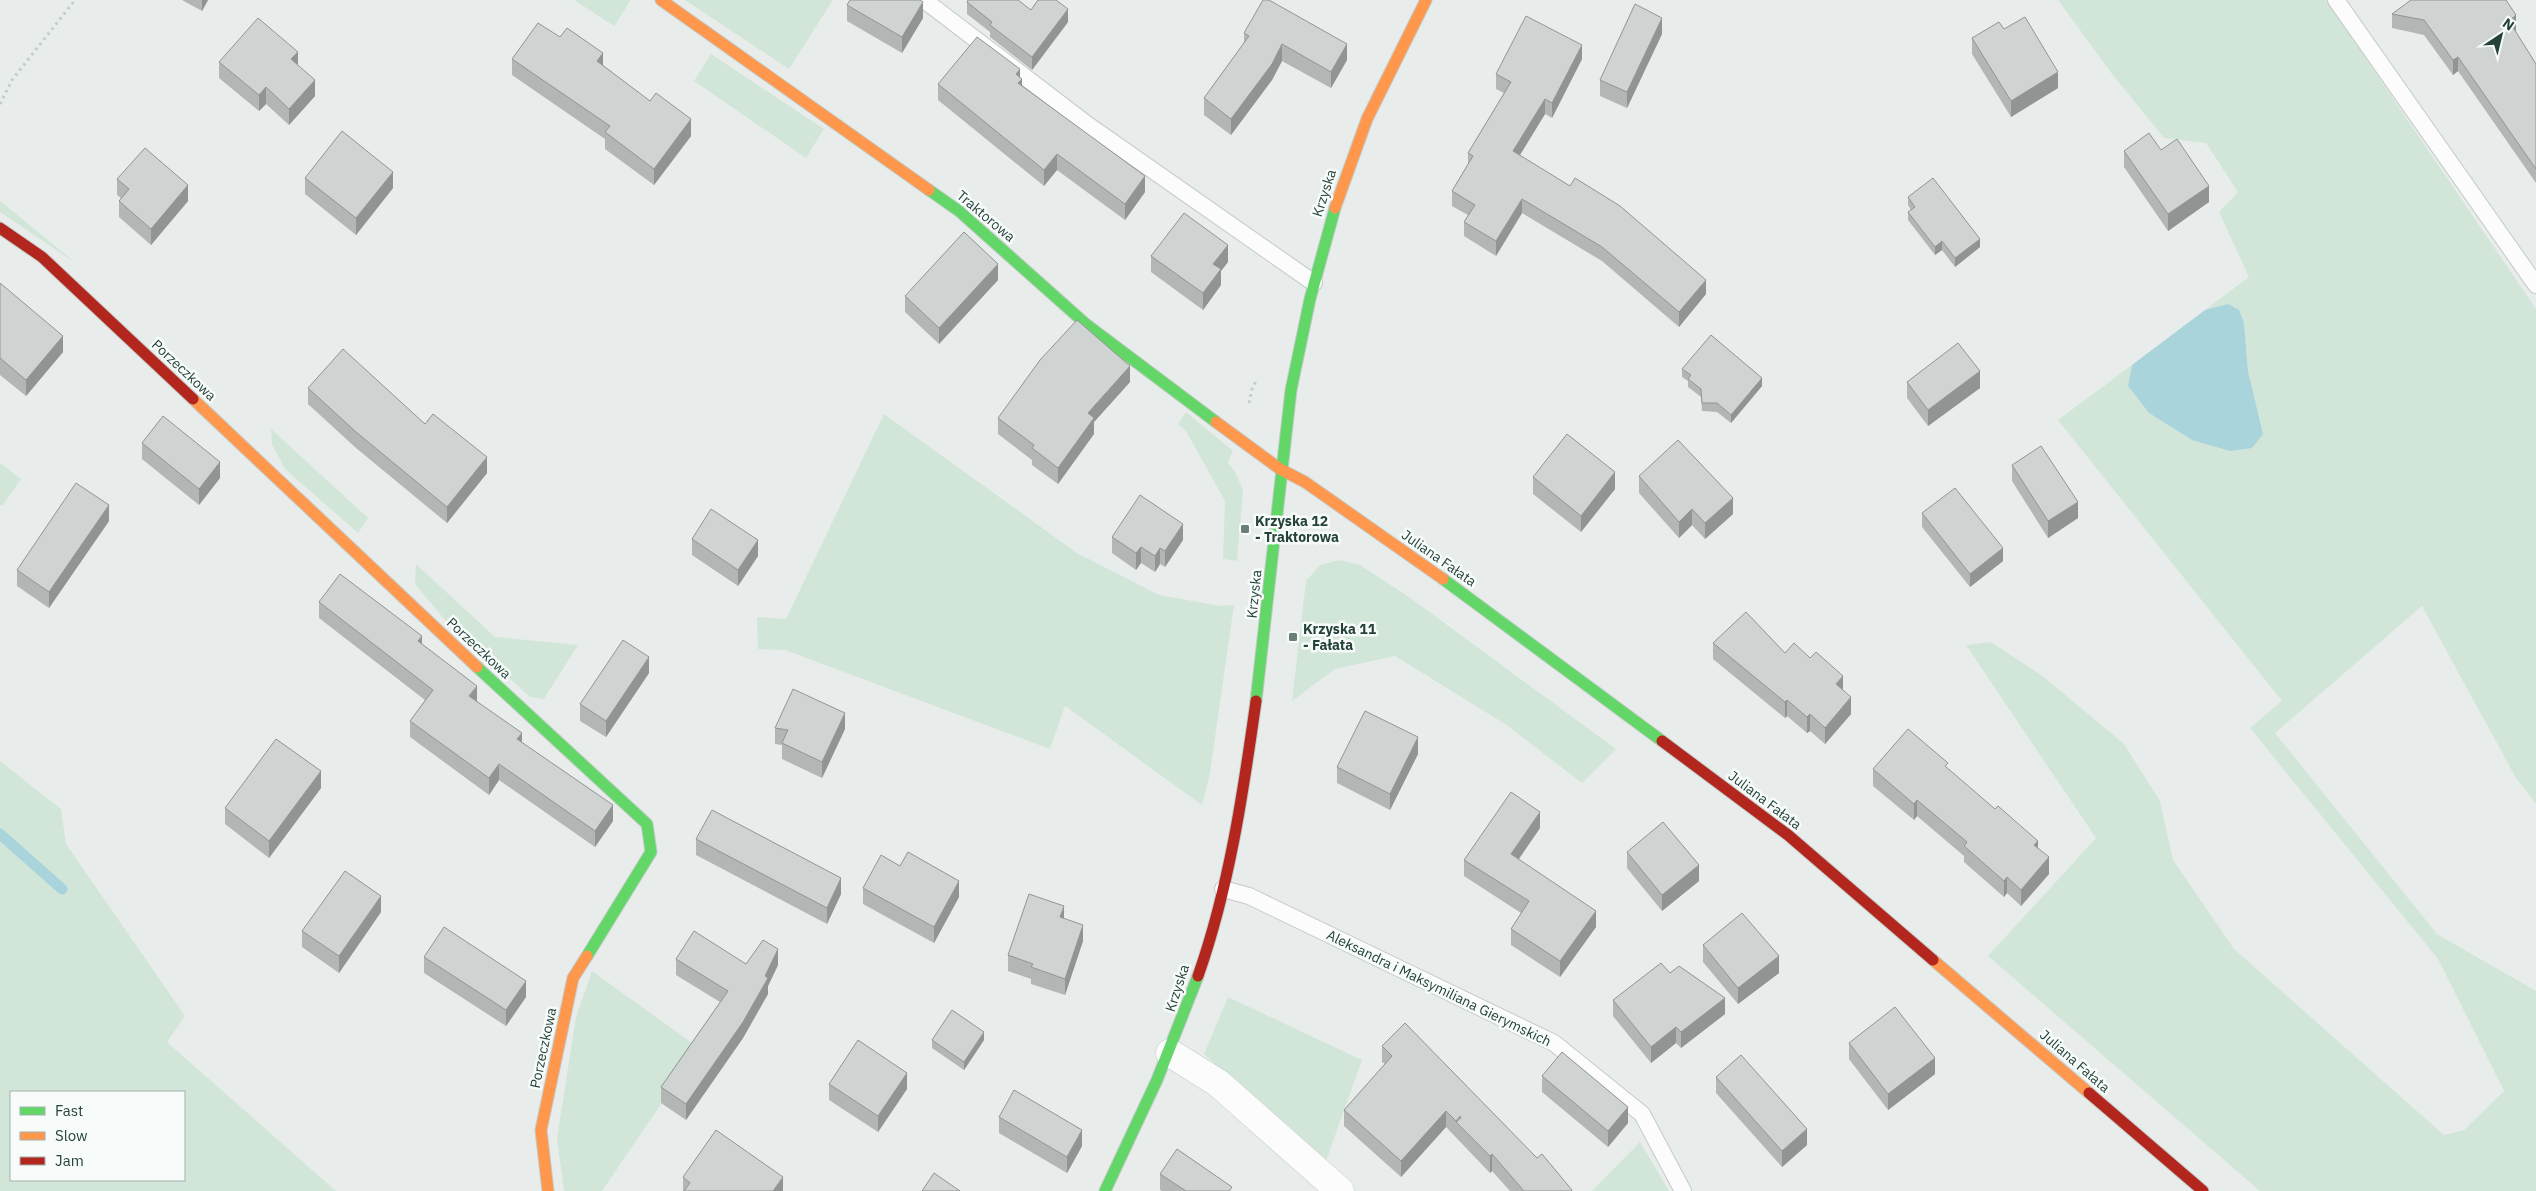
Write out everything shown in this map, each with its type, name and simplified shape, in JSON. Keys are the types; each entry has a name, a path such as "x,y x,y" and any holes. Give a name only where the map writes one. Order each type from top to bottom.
{"street":[{"name":"Traktorowa","path":"661,0 959,211 1087,325 1280,468"},
{"name":"Krzyska","path":"1105,1191 1170,1053 1192,994 1223,889 1251,743 1265,633 1280,468 1296,365 1314,283 1338,194 1360,138 1390,69 1426,0"},
{"name":"Porzeczkowa","path":"0,228 42,256 549,735 647,824 651,852 573,978 541,1130 548,1191"},
{"name":"Juliana Fałata","path":"1280,468 1305,482 1478,604 1788,835 2202,1191"},
{"path":"1170,1053 1218,1083 1340,1191"}],"lane":[{"path":"924,0 1088,125 1314,283"},
{"path":"2336,0 2536,285"},
{"name":"Aleksandra i Maksymiliana Gierymskich","path":"1223,889 1249,896 1554,1043 1642,1114 1684,1191"}],"path":[{"path":"0,104 12,80 52,26 75,0"}],"green space":[{"path":"574,0 631,0 614,26"},
{"path":"685,0 833,0 789,69"},
{"path":"2058,0 2326,0 2536,309 2536,804 2516,778 2422,606 2275,733 2437,934 2536,991 2536,1191 2260,1191 1988,956 2096,838 1966,645 1991,642 2044,677 2124,744 2160,801 2173,860 2234,949 2444,1135 2464,1130 2504,1091 2438,959 2250,728 2282,701 2058,420 2132,365 2128,386 2149,413 2192,440 2263,434 2248,371 2244,323 2228,304 2205,310 2249,277 2219,212 2238,192 2206,143 2164,138 2112,74"},
{"path":"711,54 824,129 806,158 694,81"},
{"path":"0,201 77,264 0,212"},
{"path":"1186,412 1233,451 1228,462 1243,490 1237,561 1223,559 1225,501 1186,431 1178,424"},
{"path":"884,414 1077,553 1159,595 1221,606 1234,605 1210,773 1202,805 1065,706 1050,749 785,650 758,649 757,617 786,619"},
{"path":"271,429 368,518 358,533 285,469 272,444"},
{"path":"0,463 21,479 2,506 0,505"},
{"path":"1339,560 1360,565 1409,597 1616,749 1582,783 1505,724 1395,656 1335,669 1292,701 1306,581 1320,565"},
{"path":"416,564 495,637 578,645 544,699 530,697 445,620 415,584"},
{"path":"0,761 61,809 66,844 185,1016 167,1042 336,1191 0,1191"},
{"path":"592,971 699,1048 602,1191 564,1191 557,1139 576,1017"},
{"path":"1228,997 1362,1060 1325,1164 1204,1054"},
{"path":"1640,1142 1669,1191 1592,1191"}],"water":[{"path":"2228,304 2239,310 2244,323 2248,371 2263,434 2252,448 2230,451 2192,440 2149,413 2128,386 2132,365 2205,310"}],"building":[{"path":"850,0 920,0 923,2 902,37 847,5"},
{"path":"968,0 1018,0 1031,10 1038,0 1056,0 1068,9 1032,57 990,25 992,22 967,2"},
{"path":"1263,0 1269,0 1347,44 1331,72 1282,44 1272,64 1231,119 1204,98 1249,36 1244,33"},
{"path":"2411,0 2506,0 2516,15 2509,21 2536,64 2536,169 2458,57 2453,60 2424,20 2392,14"},
{"path":"1635,4 1662,18 1627,92 1600,80"},
{"path":"1526,16 1582,45 1552,103 1545,99 1513,151 1570,186 1575,178 1620,206 1706,280 1679,312 1602,247 1522,199 1496,241 1464,222 1475,205 1452,191 1473,156 1468,153 1511,82 1496,74"},
{"path":"2025,17 2058,72 2011,101 1972,38 1999,22 2004,29"},
{"path":"258,18 298,52 291,59 315,80 289,109 266,87 259,95 219,62"},
{"path":"538,23 560,37 567,28 603,53 597,61 650,101 656,93 691,119 654,169 605,132 610,126 512,59"},
{"path":"977,37 1020,69 1016,74 1022,79 1018,83 1145,176 1125,204 1057,154 1044,170 938,84"},
{"path":"342,131 393,172 356,218 305,178"},
{"path":"2149,133 2161,150 2177,139 2209,186 2168,214 2124,151"},
{"path":"145,148 188,185 151,229 119,201 129,189 117,179"},
{"path":"1933,178 1980,239 1955,258 1942,241 1935,247 1908,212 1915,207 1908,197"},
{"path":"1184,213 1228,245 1213,264 1221,269 1203,293 1151,256"},
{"path":"964,232 998,264 939,328 905,296"},
{"path":"0,283 63,336 26,380 0,358"},
{"path":"1077,320 1130,366 1088,413 1094,418 1058,468 1032,448 1034,445 998,418 1040,360"},
{"path":"1711,335 1762,378 1731,415 1717,403 1702,403 1701,389 1688,379 1691,375 1682,369"},
{"path":"1958,343 1980,371 1928,410 1907,382"},
{"path":"343,349 425,424 433,414 487,457 447,507 356,432 308,388"},
{"path":"163,416 220,462 199,489 142,443"},
{"path":"1567,434 1615,472 1581,516 1533,477"},
{"path":"1678,440 1733,498 1705,523 1692,509 1679,522 1639,476"},
{"path":"2041,446 2078,502 2048,521 2012,465"},
{"path":"76,483 109,505 49,592 17,570"},
{"path":"1955,488 2003,548 1970,574 1922,513"},
{"path":"1140,495 1183,524 1165,551 1160,548 1155,556 1141,547 1136,553 1112,537"},
{"path":"711,509 758,540 738,570 692,539"},
{"path":"340,574 422,636 418,641 477,686 469,696 522,733 517,739 613,805 595,831 499,764 489,778 410,721 433,690 319,602"},
{"path":"1746,612 1785,653 1794,643 1810,658 1816,652 1843,676 1836,684 1851,697 1825,728 1810,714 1807,717 1787,700 1785,702 1713,643"},
{"path":"623,640 649,657 606,721 580,704"},
{"path":"793,689 845,713 822,762 782,743 788,730 775,728"},
{"path":"1365,711 1418,737 1390,794 1337,767"},
{"path":"1908,729 1948,763 1945,766 1995,809 1998,806 2038,841 2034,845 2049,857 2021,890 2007,877 2004,881 1964,846 1967,842 1917,800 1914,804 1873,769"},
{"path":"276,739 321,771 269,841 225,808"},
{"path":"1511,792 1540,812 1511,854 1596,911 1560,961 1511,929 1529,901 1464,860"},
{"path":"712,810 841,878 827,908 696,839"},
{"path":"1663,822 1699,865 1662,895 1627,852"},
{"path":"908,852 959,881 934,927 863,888 881,855 900,866"},
{"path":"345,871 381,896 339,956 302,931"},
{"path":"1029,894 1064,906 1060,917 1083,925 1065,979 1031,967 1033,964 1008,955"},
{"path":"1742,913 1779,956 1738,988 1703,945"},
{"path":"444,927 526,981 506,1010 424,957"},
{"path":"694,931 746,964 763,940 778,949 765,976 768,978 743,1022 686,1104 661,1087 728,991 676,959"},
{"path":"1661,963 1670,973 1679,966 1725,998 1681,1032 1676,1027 1651,1047 1613,1000"},
{"path":"1895,1007 1935,1058 1888,1094 1849,1043"},
{"path":"952,1010 984,1032 964,1062 932,1040"},
{"path":"1405,1023 1537,1158 1542,1154 1571,1191 1524,1191 1492,1154 1490,1156 1456,1122 1461,1118 1460,1116 1456,1121 1446,1111 1401,1161 1344,1110 1392,1056 1382,1046"},
{"path":"858,1040 907,1073 878,1116 829,1084"},
{"path":"1562,1052 1628,1107 1608,1131 1542,1076"},
{"path":"1741,1055 1807,1129 1782,1151 1716,1077"},
{"path":"1014,1090 1082,1130 1067,1157 999,1117"},
{"path":"716,1130 783,1177 773,1191 684,1191 690,1183 683,1177"},
{"path":"1177,1149 1232,1187 1229,1191 1186,1191 1160,1174"},
{"path":"934,1173 960,1191 922,1191"}],"waterway":[{"path":"0,834 62,889"}],"traffic: fast":[{"path":"929,190 959,211 1087,325 1216,422"},
{"path":"1256,701 1291,390 1310,299 1335,208"},
{"path":"1443,579 1662,741"},
{"path":"477,667 647,824 651,852 587,956"},
{"path":"1105,1191 1157,1080 1198,976"}],"traffic: slow":[{"path":"661,0 929,190"},
{"path":"1335,208 1367,119 1426,0"},
{"path":"193,399 477,667"},
{"path":"1216,422 1280,469 1305,482 1443,579"},
{"path":"548,1191 541,1130 573,978 587,956"},
{"path":"1933,960 2089,1093"}],"traffic: jam":[{"path":"0,228 42,257 193,399"},
{"path":"1198,976 1227,875 1246,771 1256,701"},
{"path":"1662,741 1788,835 1933,960"},
{"path":"2089,1093 2203,1191"}],"place":[{"name":"Krzyska 12 - Traktorowa","path":"1245,529"},
{"name":"Krzyska 11 - Fałata","path":"1293,637"}]}
